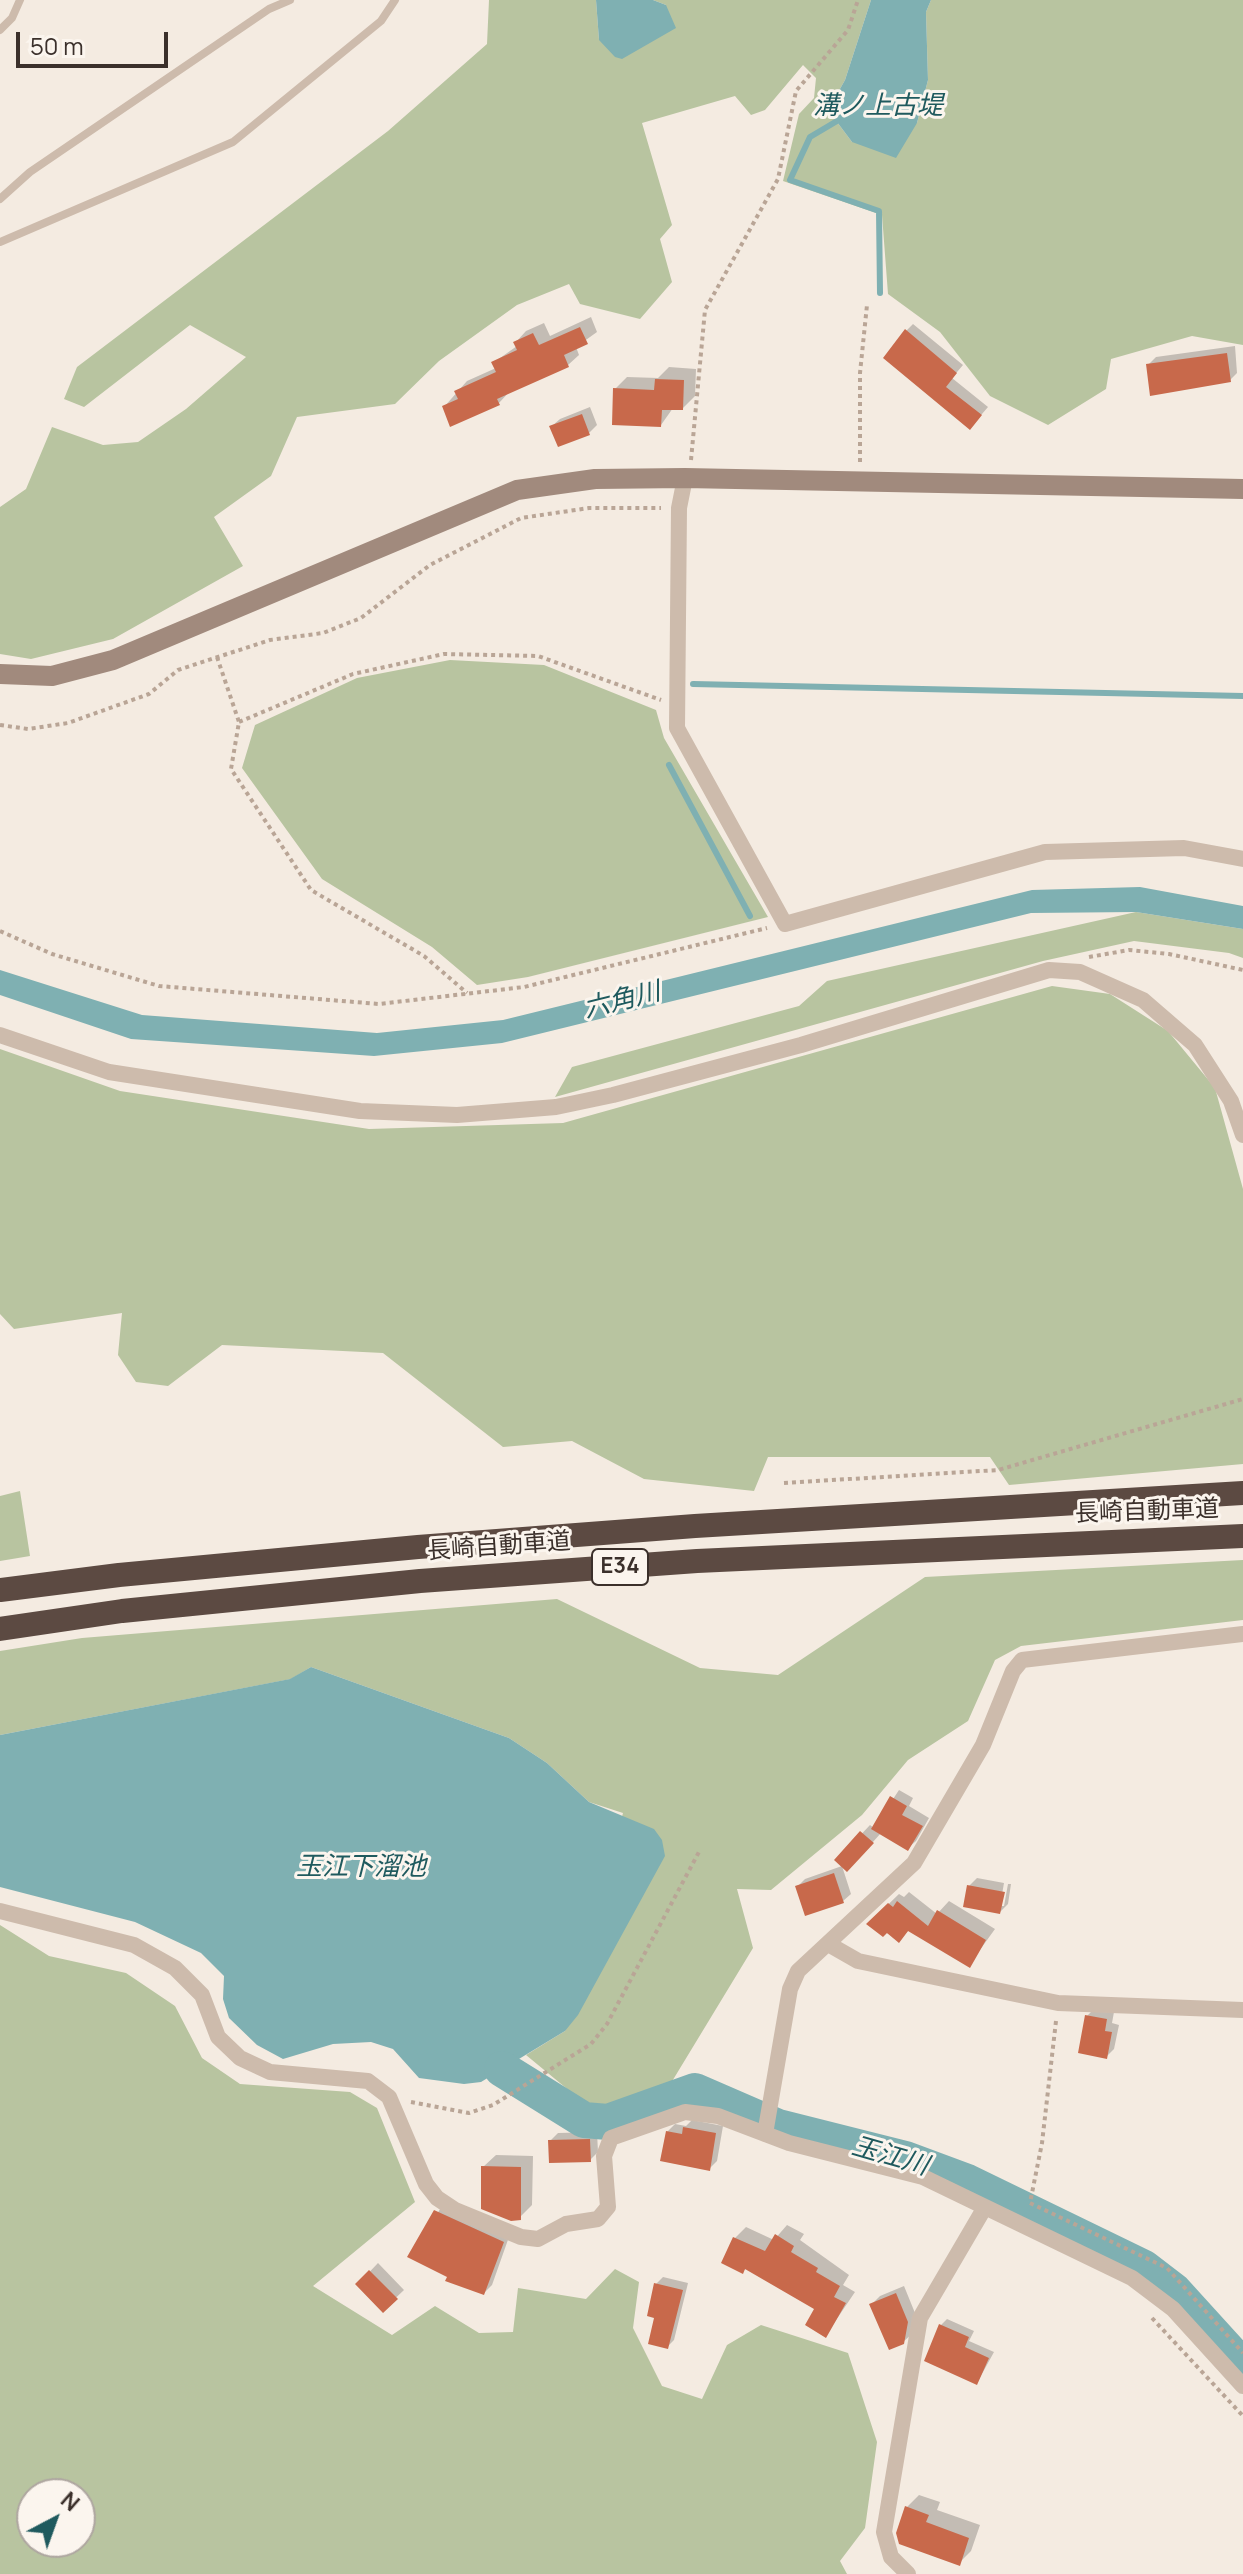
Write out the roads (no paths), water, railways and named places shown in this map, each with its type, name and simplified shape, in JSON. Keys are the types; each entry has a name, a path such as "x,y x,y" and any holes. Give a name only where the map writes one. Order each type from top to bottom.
{"highway":[{"name":"長崎自動車道","path":"0,1590 119,1575 418,1547 695,1526 1243,1493"},
{"name":"長崎自動車道","path":"0,1629 122,1611 420,1581 697,1561 1243,1536"}],"street":[{"path":"685,478 679,508 674,705 677,728 785,924 1045,852 1184,848 1243,859"},
{"path":"0,674 52,676 113,660 517,490 595,479 685,478 1243,489"},
{"path":"0,1035 109,1072 360,1111 457,1115 556,1107 613,1095 801,1045 1049,970 1080,972 1143,1000 1171,1021 1195,1045 1237,1101 1243,1135"},
{"path":"765,2134 790,1989 798,1971 830,1945 852,1919 914,1863 983,1745 1013,1671 1022,1660 1243,1634"},
{"path":"0,1911 134,1945 175,1968 202,1995 218,2037 240,2058 270,2072 368,2081 389,2097 426,2184 437,2198 455,2210 521,2237 538,2239 566,2224 598,2219 608,2207 604,2156 611,2138 685,2112 718,2116 765,2134 923,2177 1143,2285 1173,2309 1243,2386"},
{"path":"830,1945 858,1961 1058,2003 1243,2010"},
{"path":"908,2574 891,2557 884,2532 920,2318 985,2207"}],"lane":[{"path":"0,30 12,18 20,0"},
{"path":"0,199 68,146 269,9 290,0"},
{"path":"0,242 233,142 381,21 395,0"}],"water":[{"path":"596,0 653,0 666,5 676,28 622,59 615,57 599,40"},
{"name":"溝ノ上古堤","path":"871,0 931,0 926,12 928,80 917,123 896,158 852,142 828,110 845,80"},
{"name":"六角川","path":"1140,887 1243,906 1243,929 1136,912 1031,913 502,1043 374,1056 131,1039 0,995 0,970 142,1015 377,1033 503,1020 1032,890"},
{"name":"玉江下溜池","path":"311,1667 509,1738 547,1763 589,1802 654,1829 662,1840 665,1856 578,2015 565,2031 481,2082 464,2084 419,2078 393,2049 371,2042 333,2044 283,2059 257,2045 229,2018 223,1999 224,1976 201,1953 135,1922 0,1887 0,1735 290,1679"}],"waterway":[{"path":"837,121 810,137 790,180 879,211 880,293"},
{"path":"693,684 1243,696"},
{"path":"669,765 750,916"},
{"name":"玉江川","path":"502,2069 584,2120 608,2122 695,2091 778,2127 905,2159 967,2182 1144,2268 1174,2291 1243,2367"}]}
